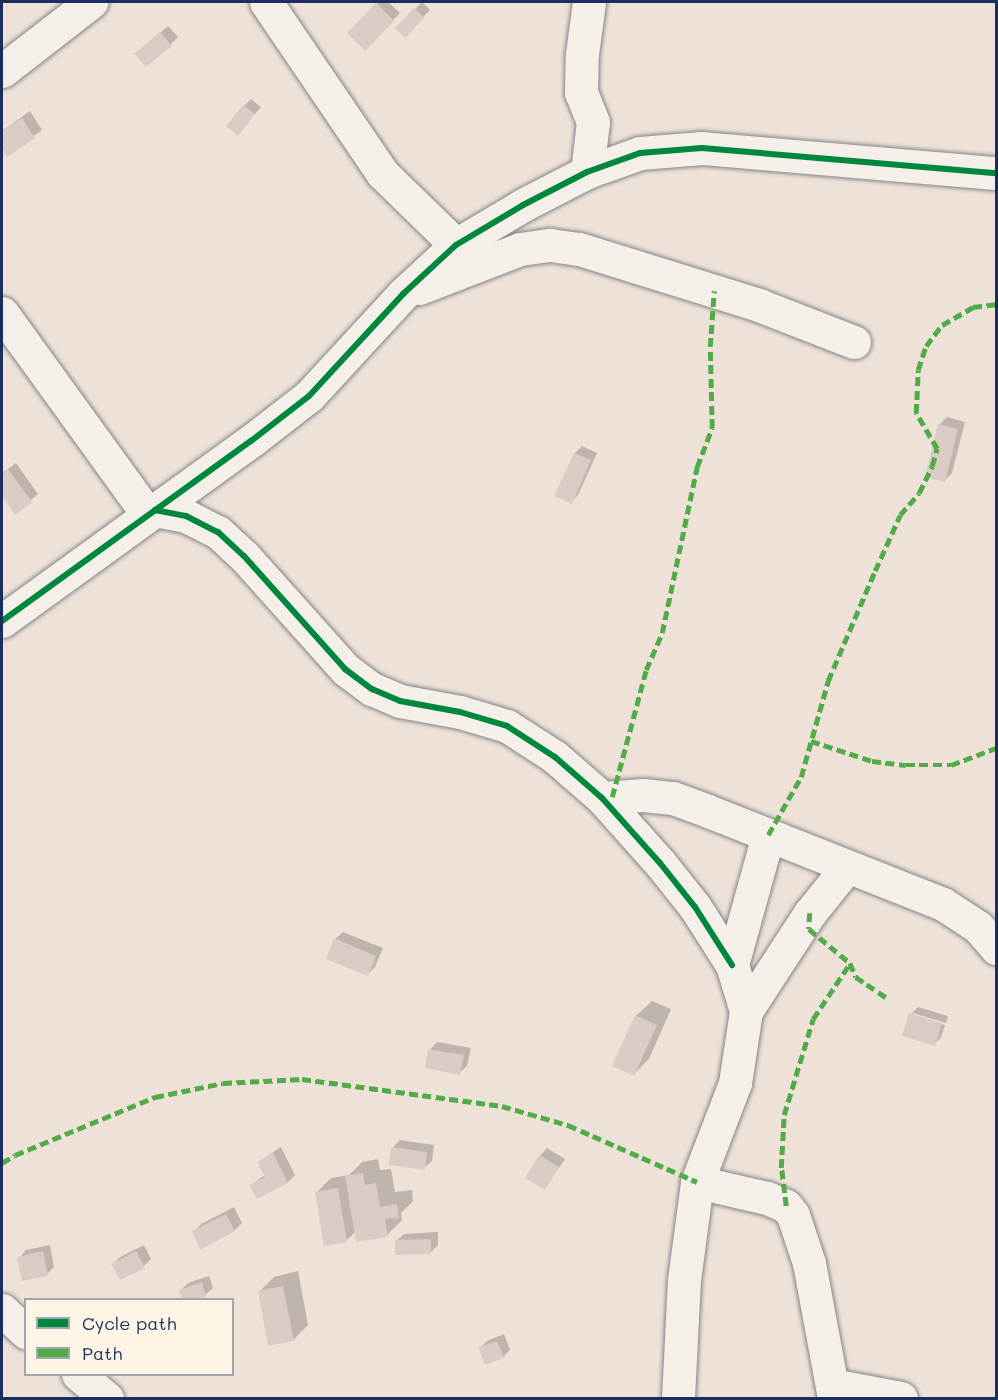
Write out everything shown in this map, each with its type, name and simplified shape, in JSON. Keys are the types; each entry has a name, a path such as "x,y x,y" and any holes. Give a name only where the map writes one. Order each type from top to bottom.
{"street":[{"path":"2,70 91,2"},
{"path":"266,2 382,173 456,245"},
{"path":"586,172 593,122 581,93 582,54 590,2"},
{"path":"2,621 251,441 309,396 403,294 456,245 523,205 586,172 640,153 702,148 996,173"},
{"path":"403,294 520,249 550,245 579,249 759,305 854,342"},
{"path":"2,313 152,512 186,516 218,532 244,556 345,669 372,689 400,701 460,712 507,726 555,757 602,798 695,907 732,965 746,1011"},
{"path":"602,798 643,795 673,798 847,867 881,877 943,904 978,927 996,948"},
{"path":"732,965 768,835"},
{"path":"678,1398 684,1280 696,1182 721,1124 735,1083 746,1011 810,913 847,867"},
{"path":"696,1182 767,1198 786,1206 793,1215 809,1263 833,1392 901,1398"},
{"path":"2,1310 24,1330"},
{"path":"80,1376 107,1398"}],"building":[{"path":"376,3 394,21 365,51 347,33"},
{"path":"414,8 424,18 405,38 395,28"},
{"path":"160,32 172,46 146,67 134,54"},
{"path":"243,105 255,114 238,136 226,126"},
{"path":"22,118 35,138 7,157 2,148 2,131"},
{"path":"938,424 958,429 945,482 925,477"},
{"path":"574,453 591,460 572,504 554,496"},
{"path":"8,469 32,502 15,515 2,495 2,474"},
{"path":"334,938 376,956 368,976 326,959"},
{"path":"909,1013 942,1023 935,1046 902,1036"},
{"path":"635,1015 657,1025 634,1076 612,1066"},
{"path":"428,1049 464,1055 460,1075 425,1068"},
{"path":"391,1147 427,1152 425,1170 389,1165"},
{"path":"273,1153 288,1183 257,1199 249,1185 265,1177 257,1162"},
{"path":"539,1155 559,1167 545,1190 525,1178"},
{"path":"363,1173 365,1185 376,1183 380,1207 397,1204 399,1218 385,1219 388,1237 356,1242 345,1176"},
{"path":"338,1188 347,1242 324,1246 315,1192"},
{"path":"226,1214 235,1231 200,1250 192,1231"},
{"path":"431,1239 431,1254 395,1255 395,1240"},
{"path":"43,1251 48,1276 22,1281 17,1257"},
{"path":"136,1251 145,1268 120,1280 111,1264"},
{"path":"202,1282 206,1297 181,1298 179,1290"},
{"path":"283,1286 294,1341 268,1346 258,1291"},
{"path":"497,1341 504,1358 485,1365 478,1347"}],"marked path":[{"path":"612,797 646,670 662,633 697,467 712,428 710,347 714,291"},
{"path":"768,835 801,777 828,681 875,571 900,515 919,493 932,466 937,449 916,413 918,370 926,346 942,325 973,307 996,304"},
{"path":"811,741 872,761 906,765 951,765 996,748"},
{"path":"810,913 809,929 850,963 856,977 889,999"},
{"path":"786,1206 781,1168 784,1115 813,1019 850,963"},
{"path":"2,1163 15,1155 155,1097 223,1083 302,1079 502,1106 568,1125 697,1182"}],"cycle path":[{"path":"2,621 251,441 309,396 403,294 456,245 523,205 587,172 640,153 702,148 996,173"},
{"path":"155,510 186,516 218,532 244,556 345,669 372,689 400,701 460,712 507,726 555,757 602,798 660,863 695,907 732,965"}]}
